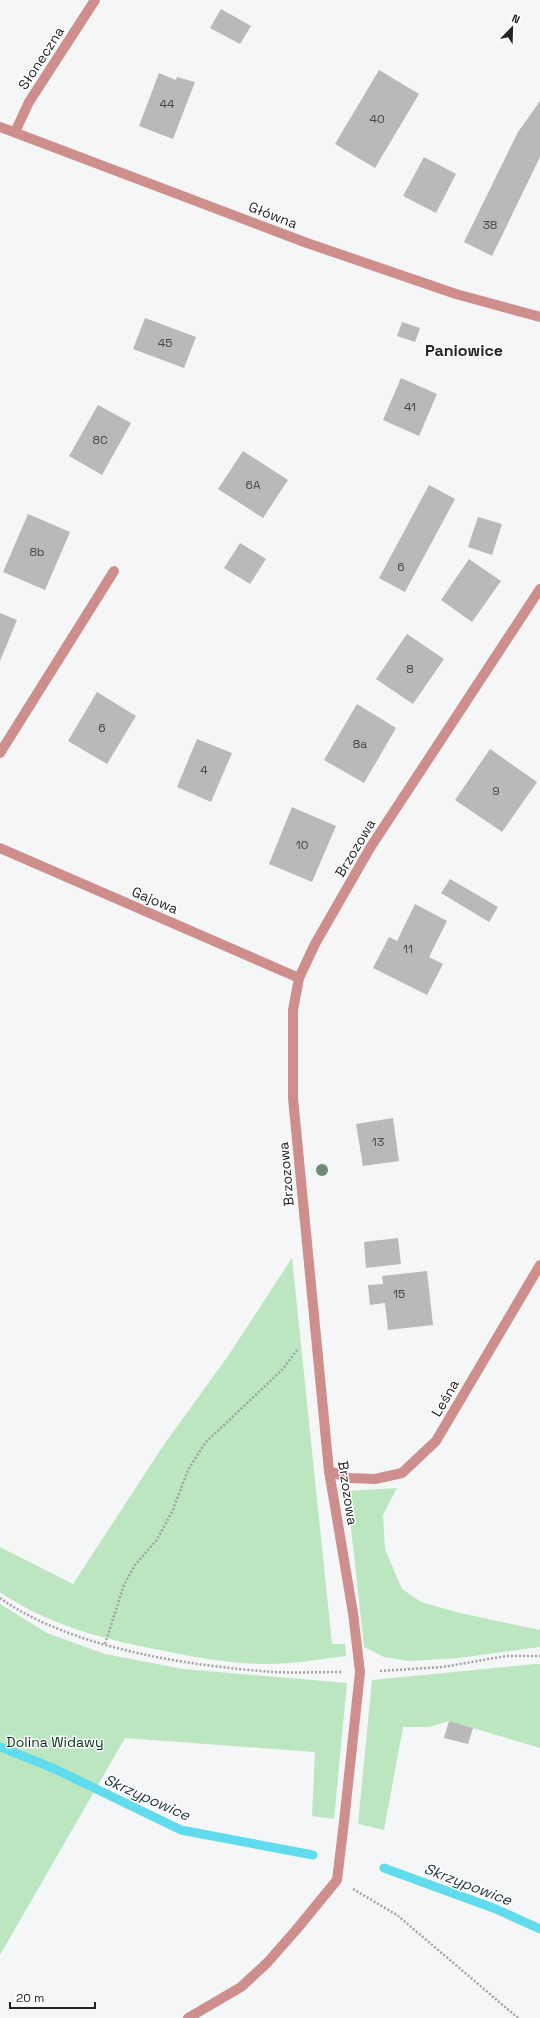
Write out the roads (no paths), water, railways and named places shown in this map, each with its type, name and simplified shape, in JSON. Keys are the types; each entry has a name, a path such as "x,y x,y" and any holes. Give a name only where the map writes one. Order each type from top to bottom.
{"street":[{"name":"Słoneczna","path":"15,132 29,102 95,0"},
{"name":"Główna","path":"0,127 307,243 456,294 540,316"},
{"path":"0,753 114,571"},
{"name":"Brzozowa","path":"188,2018 241,1987 266,1964 337,1880 344,1822 360,1672 353,1613 329,1471 293,1098 293,1010 299,978 315,944 370,848 540,589"},
{"name":"Gajowa","path":"0,848 299,978"},
{"name":"Leśna","path":"329,1471 349,1478 375,1479 402,1473 436,1441 540,1265"}],"waterway":[{"name":"Skrzypowice","path":"0,1747 55,1769 181,1830 313,1855"},
{"name":"Skrzypowice","path":"384,1868 496,1909 540,1929"}],"district":[{"name":"Paniowice","path":"464,350"}],"park label":[{"name":"Dolina Widawy","path":"55,1742"}]}
